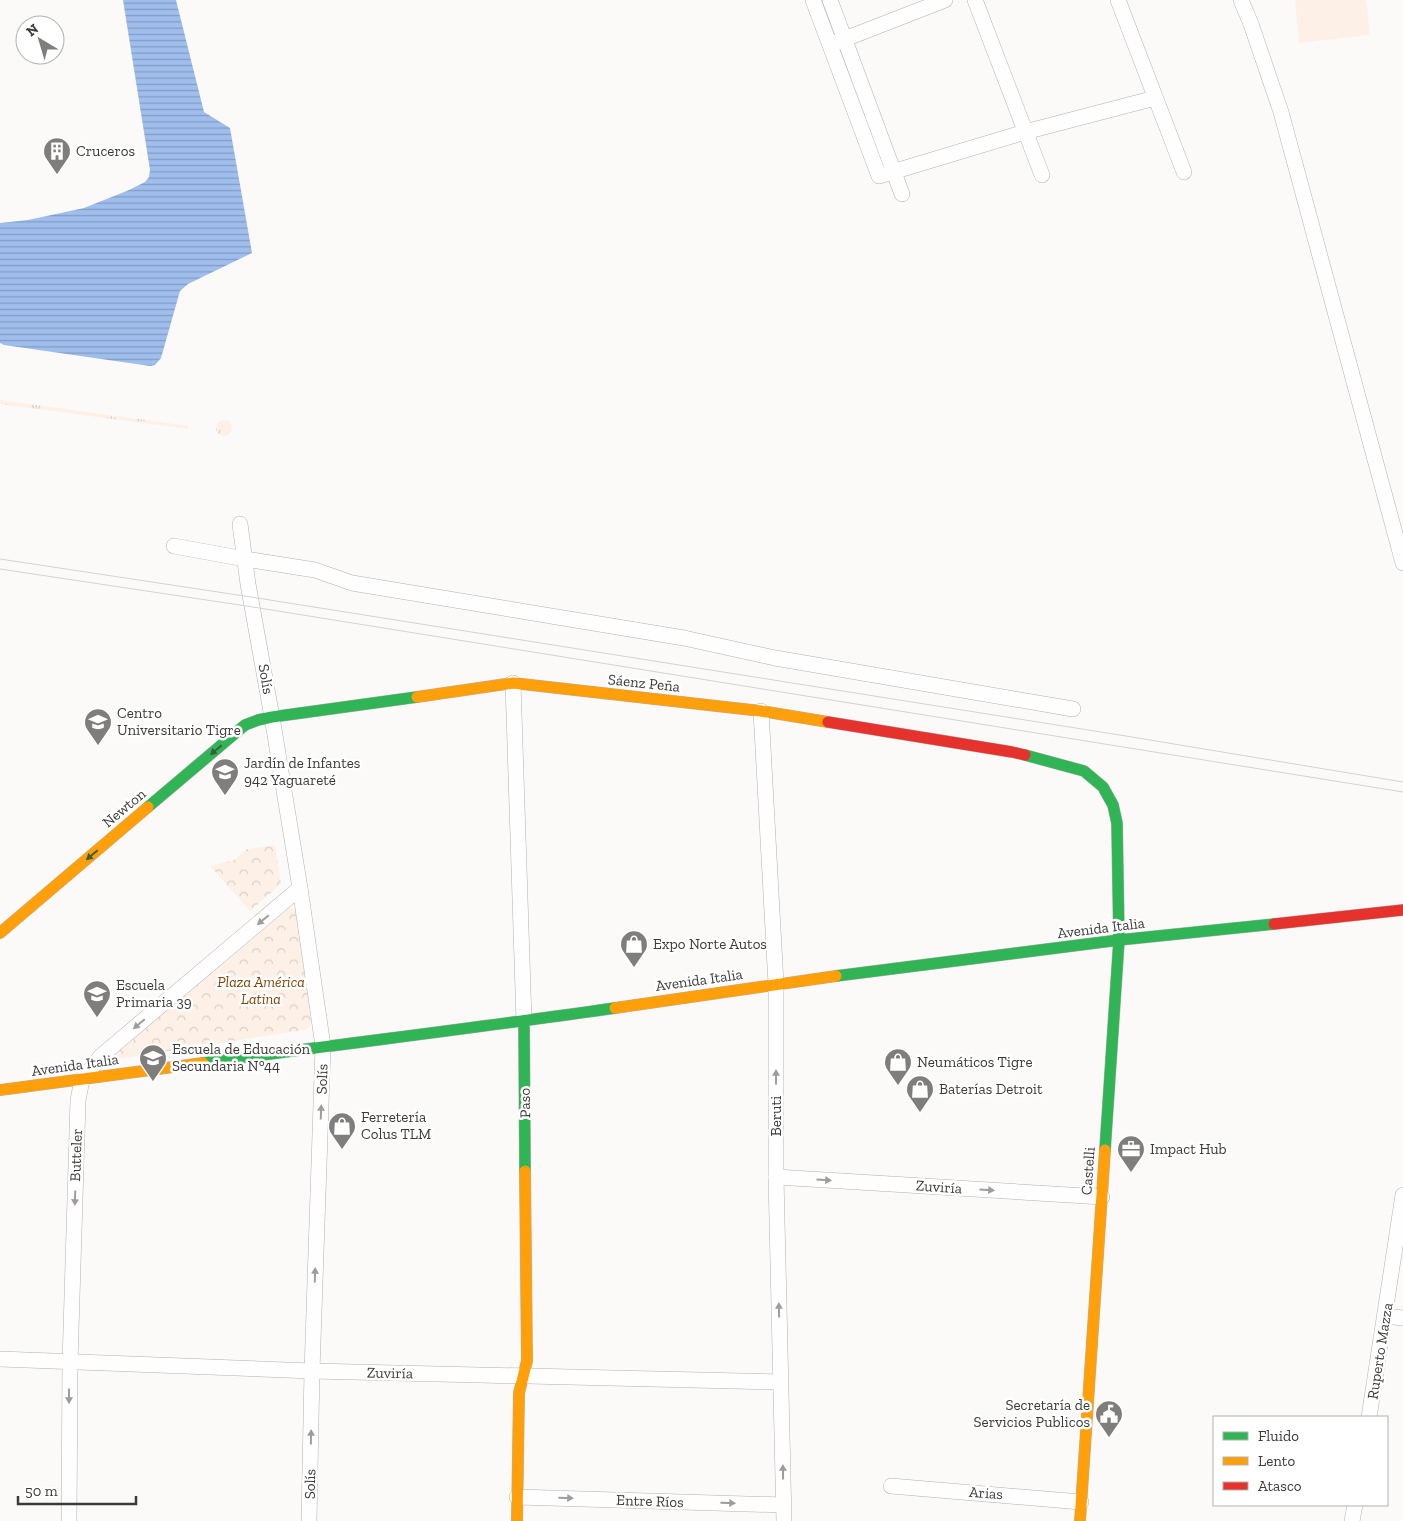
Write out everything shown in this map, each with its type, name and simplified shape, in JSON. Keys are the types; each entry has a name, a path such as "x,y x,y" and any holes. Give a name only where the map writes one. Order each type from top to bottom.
{"street":[{"path":"813,0 879,176 1025,132 1155,98"},
{"path":"830,0 902,194"},
{"path":"830,45 945,0"},
{"path":"975,0 1042,175"},
{"path":"1118,0 1184,172"},
{"path":"1241,0 1281,112 1403,564"},
{"name":"Solís","path":"240,524 324,1046 312,1371 309,1521"},
{"path":"174,546 315,570 352,583 684,638 776,658 1073,709"},
{"name":"Sáenz Peña","path":"272,717 512,683 761,711 1012,752 1084,771 1103,787 1113,805 1117,823"},
{"name":"Paso","path":"512,683 524,1021 527,1361 519,1393 517,1521"},
{"name":"Beruti","path":"761,711 776,984 776,1177 784,1521"},
{"name":"Newton","path":"0,933 245,725 272,717"},
{"name":"Castelli","path":"1080,1521 1119,940 1117,823"},
{"name":"Butteler","path":"69,1521 70,1363 78,1100 82,1080 101,1056 300,888"},
{"name":"Avenida Italia","path":"0,1090 524,1021 776,984 1119,940 1403,910"},
{"name":"Zuviría","path":"776,1177 1102,1197"},
{"name":"Ruperto Mazza","path":"1369,1416 1386,1316 1403,1195"},
{"path":"1386,1316 1403,1318"},
{"name":"Zuviría","path":"0,1359 312,1371 780,1382"},
{"name":"Arias","path":"891,1486 1081,1502"},
{"name":"Entre Ríos","path":"517,1497 783,1505"},
{"path":"1352,1521 1355,1506"}],"green space":[{"path":"1295,0 1366,0 1370,35 1299,43"},
{"path":"0,400 189,426 188,429 0,404"},
{"path":"221,420 227,420 232,425 230,434 221,436 216,431 216,425"},
{"path":"275,845 281,884 250,911 210,866 234,860 247,849"},
{"name":"Plaza América Latina","path":"289,907 296,910 298,914 311,1022 309,1028 118,1059 116,1054"}],"water":[{"path":"123,0 176,0 204,112 230,128 252,253 188,284 180,291 161,358 155,365 150,366 0,343 0,223 28,220 84,208 129,190 145,182 149,177 150,170"}],"tram line":[{"path":"0,559 1126,736 1403,782"},
{"path":"0,569 253,607 1403,792"}],"traffic: fast":[{"path":"148,807 245,725 272,717 417,697"},
{"path":"1025,755 1084,771 1103,787 1113,805 1117,823 1119,940 1105,1150"},
{"path":"836,976 1119,940 1274,924"},
{"path":"203,1063 615,1008"},
{"path":"524,1021 525,1171"}],"traffic: slow":[{"path":"417,697 513,683 761,711 828,722"},
{"path":"0,933 148,807"},
{"path":"615,1008 836,976"},
{"path":"0,1090 203,1063"},
{"path":"1080,1521 1105,1150"},
{"path":"517,1521 519,1393 527,1361 525,1171"}],"traffic: jam":[{"path":"828,722 1025,755"},
{"path":"1274,924 1403,910"}],"place":[{"name":"Cruceros","path":"57,175"},
{"name":"Centro Universitario Tigre","path":"98,746"},
{"name":"Jardín de Infantes 942 Yaguareté","path":"225,796"},
{"name":"Expo Norte Autos","path":"634,968"},
{"name":"Escuela Primaria 39","path":"97,1018"},
{"name":"Escuela de Educación Secundaria N°44","path":"153,1082"},
{"name":"Neumáticos Tigre","path":"898,1086"},
{"name":"Baterías Detroit","path":"920,1113"},
{"name":"Ferretería Colus TLM","path":"342,1150"},
{"name":"Impact Hub","path":"1131,1173"},
{"name":"Secretaría de Servicios Publicos","path":"1109,1438"}]}
